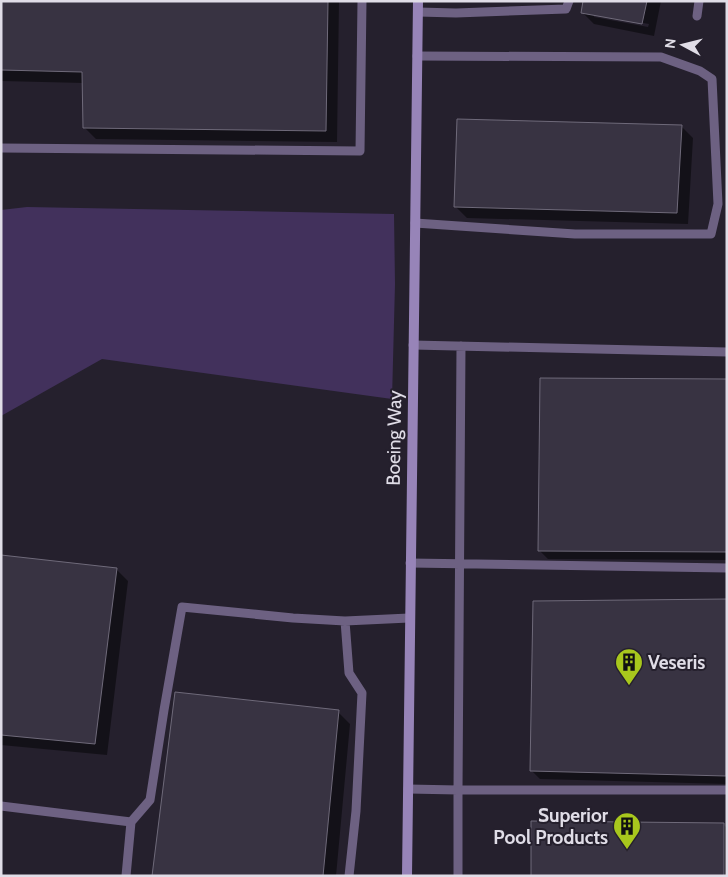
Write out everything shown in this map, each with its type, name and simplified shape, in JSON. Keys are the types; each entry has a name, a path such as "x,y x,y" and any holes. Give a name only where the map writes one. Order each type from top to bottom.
{"street":[{"name":"Boeing Way","path":"407,876 418,1"}],"lane":[{"path":"1,148 360,151 362,1"},
{"path":"418,12 456,13 566,9 569,1"},
{"path":"697,16 700,1"},
{"path":"414,223 575,234 711,234 718,204 712,79 700,71 661,57 417,56"},
{"path":"413,345 727,352"},
{"path":"458,876 461,346"},
{"path":"410,564 727,568"},
{"path":"126,876 131,822 150,800 182,607 345,621 410,618"},
{"path":"345,621 349,673 362,693 356,811 349,876"},
{"path":"408,789 727,790"},
{"path":"1,806 131,822"}],"shaded area":[{"path":"27,207 394,214 395,284 392,399 102,359 1,416 1,210"}],"building":[{"path":"1,1 328,1 326,131 83,128 82,72 1,70"},
{"path":"583,1 647,1 642,24 581,13"},
{"path":"457,119 682,125 677,213 454,207"},
{"path":"540,378 727,379 727,552 538,551"},
{"path":"1,555 117,568 95,744 1,735"},
{"name":"Veseris","path":"727,599 726,776 530,771 533,601"},
{"path":"175,692 339,710 323,876 152,876"},
{"name":"Superior Pool Products","path":"531,821 724,823 724,876 531,876"}],"place":[{"name":"Veseris","path":"629,686"},
{"name":"Superior Pool Products","path":"627,850"}]}
